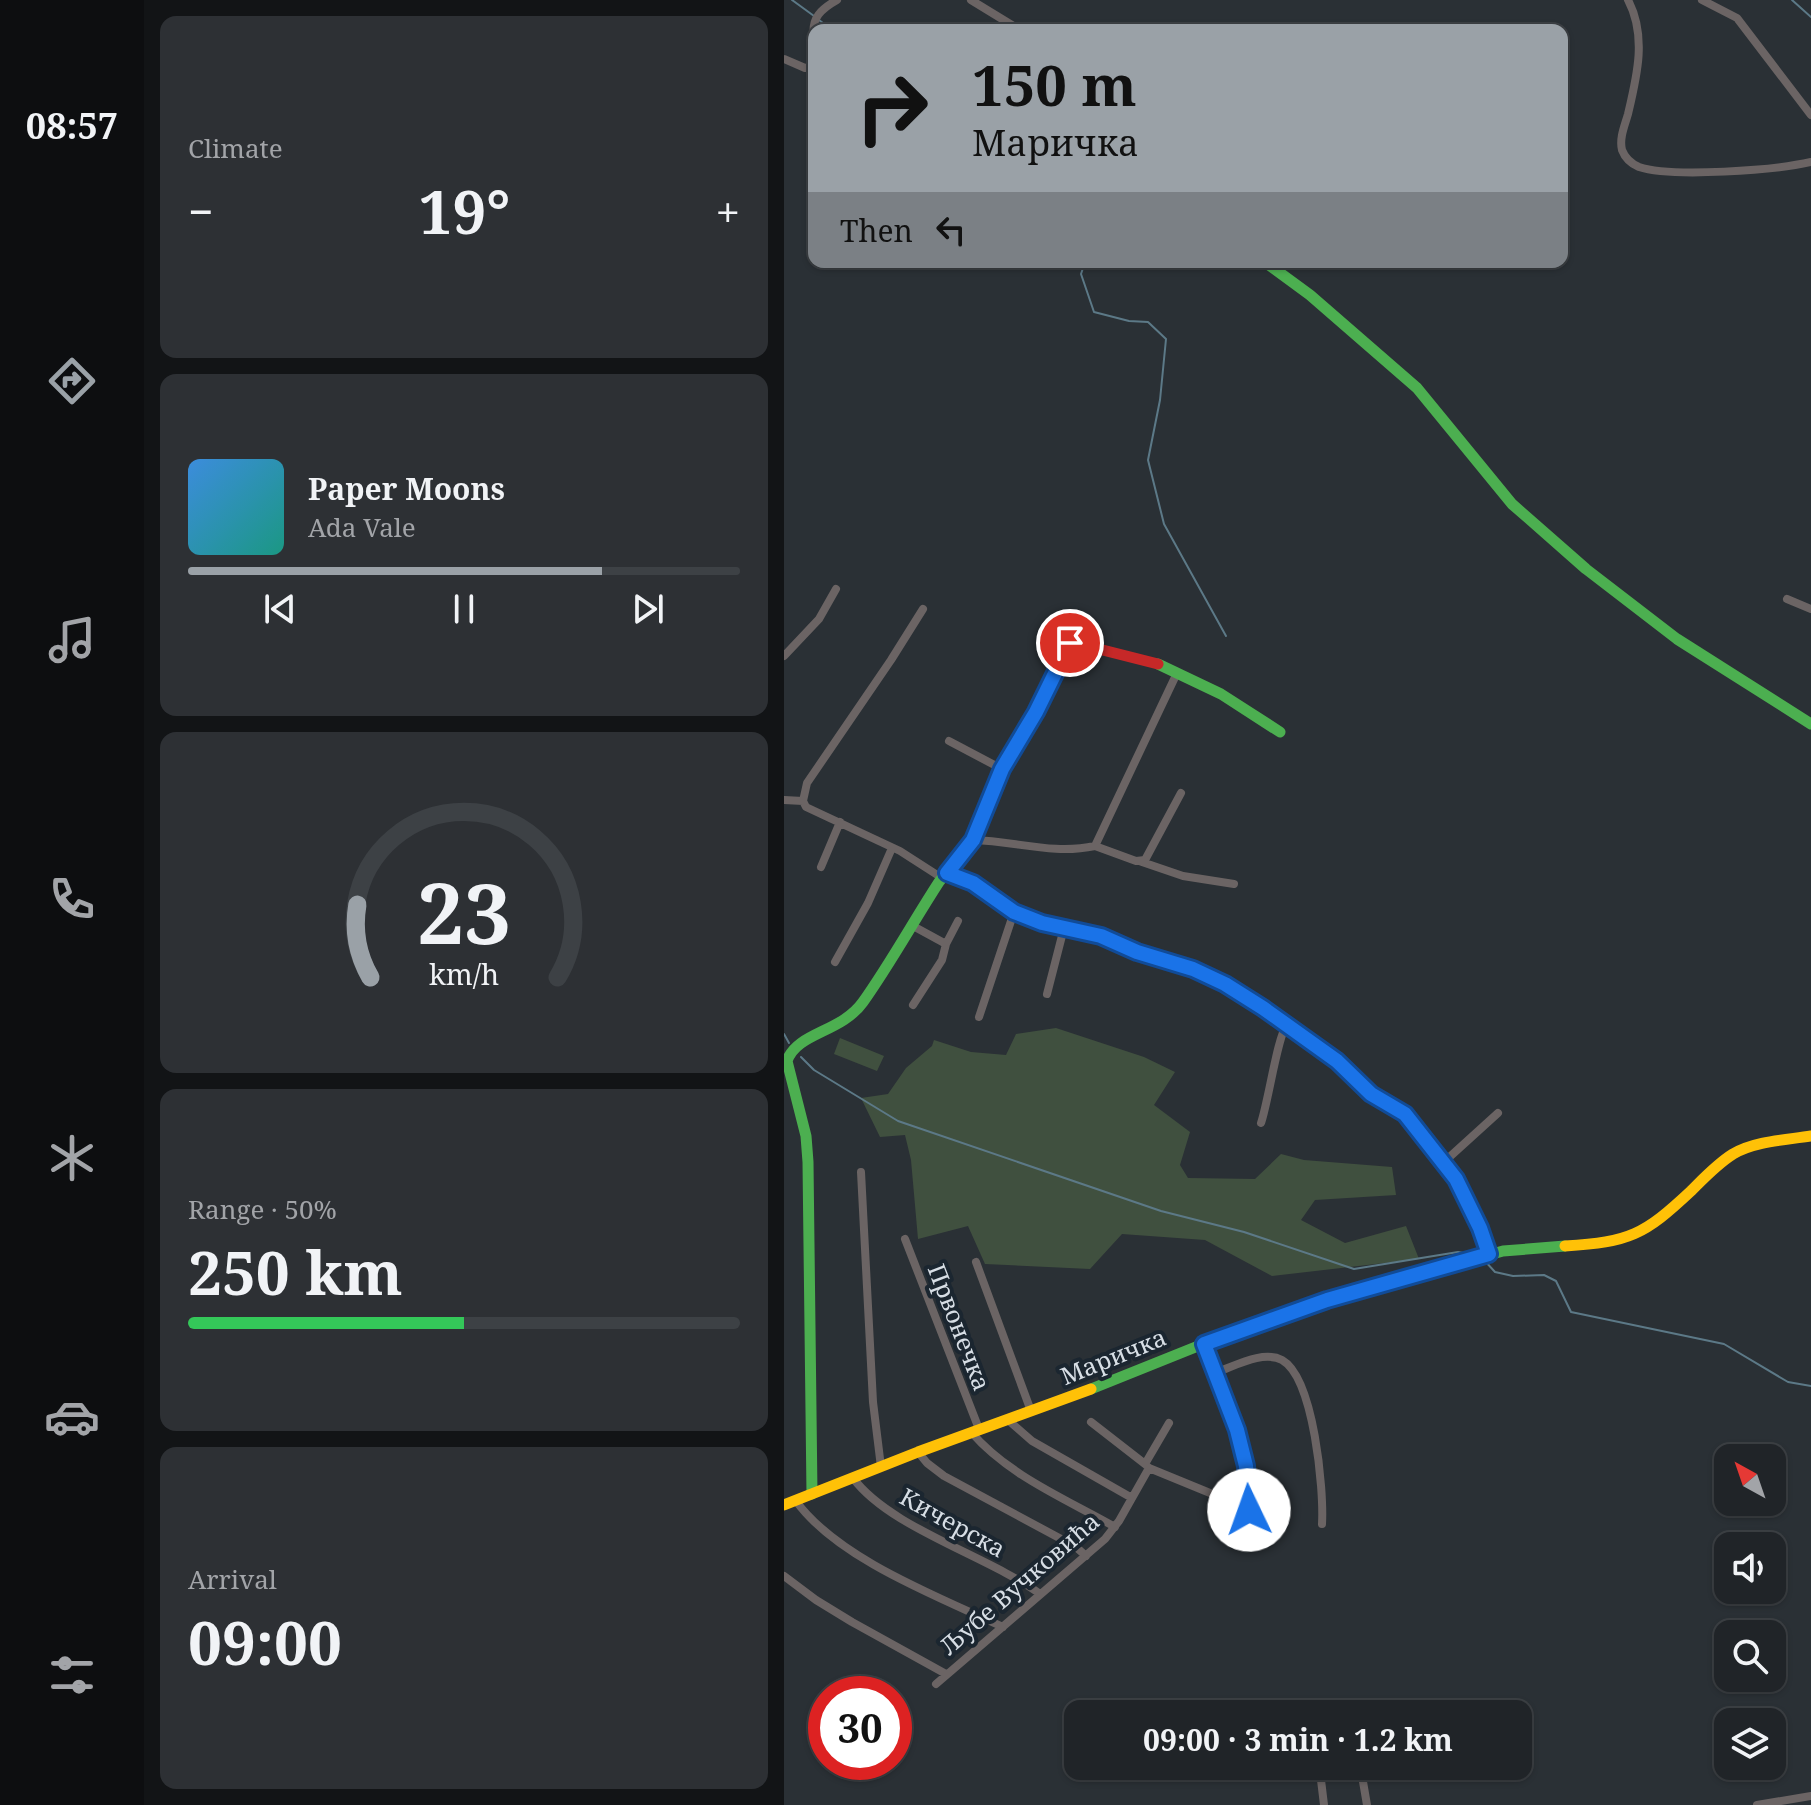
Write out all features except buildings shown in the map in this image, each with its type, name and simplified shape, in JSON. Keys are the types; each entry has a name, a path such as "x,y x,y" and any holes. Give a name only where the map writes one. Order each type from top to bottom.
{"street":[{"path":"816,24 817,16 837,0"},
{"path":"971,0 1010,24"},
{"path":"1628,0 1637,20 1640,39 1635,84 1622,136 1623,152 1629,161 1646,168 1687,171 1765,169 1811,162"},
{"path":"1702,0 1737,18 1811,115"},
{"path":"784,59 808,67"},
{"path":"1273,268 1310,295 1417,388 1449,431 1470,451 1512,504 1586,569 1677,639 1723,666 1779,707 1811,724"},
{"path":"784,656 819,619 836,589"},
{"path":"1787,599 1811,609"},
{"path":"923,609 807,783 803,801 806,807 944,876 973,883 1014,912 1101,936 1137,952 1203,974 1245,996 1337,1061 1371,1094 1405,1114 1444,1162 1464,1193 1486,1242 1482,1256"},
{"path":"812,1494 809,1183 806,1136 790,1095 787,1061 790,1051 800,1042 838,1026 857,1011 944,876 973,840 1002,769 1036,712 1070,643 1079,642 1148,660 1227,697 1280,732"},
{"path":"1095,846 1177,673"},
{"path":"949,741 1002,769"},
{"path":"1141,862 1150,854 1181,793"},
{"path":"784,800 803,801"},
{"path":"821,867 840,822"},
{"path":"973,840 1008,841 1054,851 1095,846 1183,876 1234,884"},
{"path":"835,962 868,903 892,848"},
{"path":"979,1017 1014,912"},
{"path":"913,1005 942,960 958,921"},
{"path":"913,926 946,944"},
{"path":"1047,994 1064,928"},
{"path":"1261,1123 1272,1089 1280,1035 1286,1027"},
{"path":"1444,1162 1498,1113"},
{"name":"Маричка","path":"790,1503 918,1452 1327,1300 1482,1256 1528,1248 1598,1244 1629,1237 1665,1215 1733,1154 1751,1146 1811,1136"},
{"path":"861,1172 873,1402 881,1467"},
{"name":"Првонечка","path":"905,1239 975,1431"},
{"path":"976,1262 1031,1411"},
{"path":"1204,1344 1237,1430 1246,1466 1249,1510 1246,1538"},
{"path":"1217,1372 1265,1357 1282,1360 1289,1367 1306,1404 1314,1435 1324,1498 1322,1524"},
{"path":"1008,1420 1032,1441 1132,1498"},
{"path":"1091,1422 1147,1466 1210,1493"},
{"name":"Љубе Вучковића","path":"936,1684 1086,1556 1115,1527 1169,1423"},
{"path":"975,1431 1015,1471 1115,1527"},
{"path":"918,1452 944,1476 1076,1547 1086,1556"},
{"name":"Кичерска","path":"853,1478 860,1488 897,1515 1040,1594"},
{"path":"790,1503 858,1554 909,1583 1003,1627"},
{"path":"784,1576 828,1607 946,1674"},
{"path":"1321,1780 1324,1805"},
{"path":"1363,1780 1367,1805"},
{"path":"1757,1805 1811,1796"}],"green space":[{"path":"1056,1028 1144,1057 1175,1072 1154,1105 1190,1132 1180,1165 1188,1178 1255,1179 1281,1154 1304,1160 1392,1167 1396,1195 1315,1200 1301,1220 1345,1243 1406,1226 1419,1259 1272,1276 1205,1240 1122,1234 1090,1269 985,1264 968,1226 918,1239 911,1160 905,1135 880,1137 861,1098 888,1094 906,1068 932,1046 934,1040 971,1052 1006,1055 1016,1034"},
{"path":"840,1038 884,1056 877,1071 834,1054"}],"waterway":[{"path":"792,0 814,16"},
{"path":"1792,0 1811,17"},
{"path":"819,20 824,24"},
{"path":"1083,268 1081,274 1094,312 1129,321 1148,322 1166,339 1160,400 1148,460 1164,524 1226,636"},
{"path":"784,1034 789,1043"},
{"path":"801,1057 814,1070 898,1121 1161,1211 1244,1232 1354,1269 1458,1252 1475,1255"},
{"path":"1484,1260 1495,1272 1513,1276 1544,1275 1556,1281 1571,1312 1724,1344 1788,1382 1811,1386"}],"traffic: fast":[{"path":"1273,268 1310,295 1417,388 1512,504 1586,569 1677,639 1811,724"},
{"path":"1158,664 1221,694 1280,732"},
{"path":"812,1494 808,1162 806,1136 787,1061 800,1044 843,1020 863,1002 939,882 970,845 1008,759"},
{"path":"1091,1389 1243,1328 1327,1300 1503,1251 1565,1246"}],"traffic: slow":[{"path":"1565,1246 1606,1242 1635,1234 1661,1218 1733,1154 1761,1144 1811,1136"},
{"path":"784,1505 1091,1389"}],"traffic: jam":[{"path":"1008,759 1036,712 1065,648 1071,642 1158,664"}],"route":[{"path":"1070,643 1036,712 1002,769 973,840 947,873 973,883 1014,912 1042,923 1101,936 1137,952 1193,969 1225,984 1263,1008 1337,1061 1371,1094 1405,1114 1456,1179 1489,1254 1327,1300 1204,1344 1237,1430 1246,1466 1249,1510"}]}
